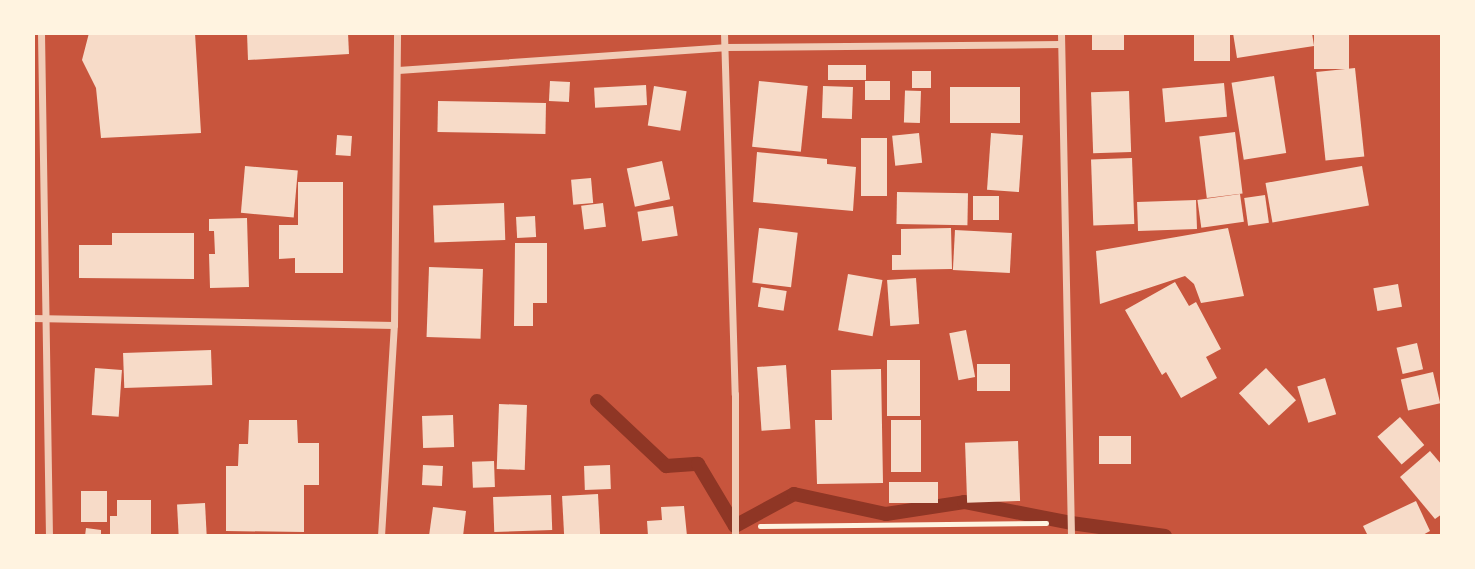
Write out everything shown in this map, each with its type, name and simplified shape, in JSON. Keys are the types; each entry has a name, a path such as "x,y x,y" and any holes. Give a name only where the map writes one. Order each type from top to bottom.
{"street":[{"path":"41,33 49,536"},
{"path":"381,536 394,325 397,33"},
{"path":"724,33 735,394 735,536"},
{"path":"1061,33 1071,536"},
{"path":"398,70 724,47 1060,44"},
{"path":"33,318 394,325"}],"path":[{"path":"735,526 1071,523"}],"building":[{"path":"89,33 195,33 201,133 101,138 96,88 82,60"},
{"path":"247,33 348,33 349,54 248,60"},
{"path":"1092,33 1124,33 1124,50 1092,50"},
{"path":"1194,33 1230,33 1230,61 1194,61"},
{"path":"1233,33 1312,33 1314,46 1237,58"},
{"path":"1314,33 1349,33 1349,69 1314,69"},
{"path":"828,65 866,65 866,80 828,80"},
{"path":"1355,68 1364,157 1326,161 1316,72"},
{"path":"912,71 931,71 931,88 912,88"},
{"path":"1274,76 1286,153 1244,160 1232,83"},
{"path":"550,81 570,82 569,102 549,101"},
{"path":"759,81 808,86 801,152 752,147"},
{"path":"865,81 890,81 890,100 865,100"},
{"path":"1224,83 1227,117 1165,122 1162,88"},
{"path":"646,85 647,105 595,108 594,88"},
{"path":"654,86 687,91 680,131 648,126"},
{"path":"823,86 853,87 852,119 822,118"},
{"path":"950,87 1020,87 1020,123 950,123"},
{"path":"905,90 921,91 920,123 904,122"},
{"path":"1129,91 1131,152 1093,153 1091,92"},
{"path":"438,101 546,103 545,134 437,132"},
{"path":"1235,132 1243,194 1207,198 1199,136"},
{"path":"919,133 922,163 895,166 892,136"},
{"path":"991,133 1023,135 1019,192 987,190"},
{"path":"337,135 352,136 351,156 336,155"},
{"path":"861,138 887,138 887,196 861,196"},
{"path":"757,152 827,159 827,164 856,167 853,211 753,202"},
{"path":"1132,158 1134,224 1093,225 1091,159"},
{"path":"662,161 670,199 635,207 627,168"},
{"path":"245,166 298,171 294,217 241,213"},
{"path":"1362,166 1369,205 1272,222 1265,183"},
{"path":"591,178 593,203 573,205 571,180"},
{"path":"298,182 343,182 343,273 295,273 295,258 279,259 279,225 298,225"},
{"path":"897,192 968,193 967,225 896,224"},
{"path":"1240,194 1244,222 1201,228 1197,200"},
{"path":"1265,195 1269,223 1248,226 1244,198"},
{"path":"973,196 999,196 999,220 973,220"},
{"path":"1196,200 1197,229 1138,231 1137,202"},
{"path":"504,203 505,240 434,242 433,205"},
{"path":"603,203 606,227 584,230 581,206"},
{"path":"673,206 678,236 642,241 637,212"},
{"path":"535,216 536,237 517,238 516,217"},
{"path":"247,218 249,287 210,288 209,254 215,254 214,231 209,231 209,219"},
{"path":"759,228 798,233 791,287 752,283"},
{"path":"951,228 952,269 892,270 892,255 901,255 901,229"},
{"path":"1228,228 1244,296 1201,303 1194,284 1185,276 1100,304 1096,251"},
{"path":"955,230 1012,233 1010,273 953,270"},
{"path":"112,233 194,233 194,279 79,278 79,245 112,245"},
{"path":"515,243 547,243 547,303 533,303 533,326 514,326"},
{"path":"429,267 483,269 481,339 427,337"},
{"path":"848,274 882,280 873,336 838,330"},
{"path":"916,278 919,324 890,326 887,280"},
{"path":"1175,282 1189,306 1196,302 1221,349 1206,357 1217,378 1181,398 1166,372 1162,375 1125,310"},
{"path":"1398,284 1402,307 1377,311 1373,288"},
{"path":"761,287 787,291 784,311 758,307"},
{"path":"966,330 975,377 958,380 949,333"},
{"path":"1417,343 1423,369 1403,374 1397,348"},
{"path":"211,350 212,385 124,388 123,353"},
{"path":"887,360 920,360 920,416 887,416"},
{"path":"977,364 1010,364 1010,391 977,391"},
{"path":"786,365 790,429 762,431 757,367"},
{"path":"95,368 122,370 119,417 92,415"},
{"path":"1266,368 1296,400 1269,425 1239,393"},
{"path":"881,369 883,483 817,484 815,420 832,420 831,370"},
{"path":"1433,372 1440,403 1408,411 1401,379"},
{"path":"1325,378 1336,414 1308,423 1297,386"},
{"path":"499,404 527,405 525,470 497,469"},
{"path":"453,415 454,447 423,448 422,416"},
{"path":"1400,417 1424,445 1402,465 1377,437"},
{"path":"249,420 297,420 298,443 319,443 319,485 304,485 304,532 226,531 226,466 238,466 239,444 248,444"},
{"path":"891,420 921,420 921,472 891,472"},
{"path":"1099,436 1131,436 1131,464 1099,464"},
{"path":"1018,441 1020,501 967,503 965,443"},
{"path":"1430,451 1442,465 1442,514 1435,519 1400,477"},
{"path":"494,461 495,487 473,488 472,462"},
{"path":"423,465 443,466 442,486 422,485"},
{"path":"610,465 611,489 585,490 584,466"},
{"path":"889,482 938,482 938,503 889,503"},
{"path":"81,491 107,491 107,522 81,522"},
{"path":"598,494 600,536 564,536 562,496"},
{"path":"551,495 552,530 494,532 493,497"},
{"path":"117,500 151,500 151,536 110,536 110,516 117,516"},
{"path":"1416,501 1430,531 1421,536 1368,536 1363,526"},
{"path":"205,503 207,536 179,536 177,504"},
{"path":"684,506 687,536 648,536 647,521 662,520 661,507"},
{"path":"433,507 466,511 463,536 429,536"},
{"path":"86,528 101,530 101,536 85,536"}],"waterway":[{"path":"597,401 666,466 698,464 735,526 794,494 886,514 964,502 1071,523 1165,536"}]}
